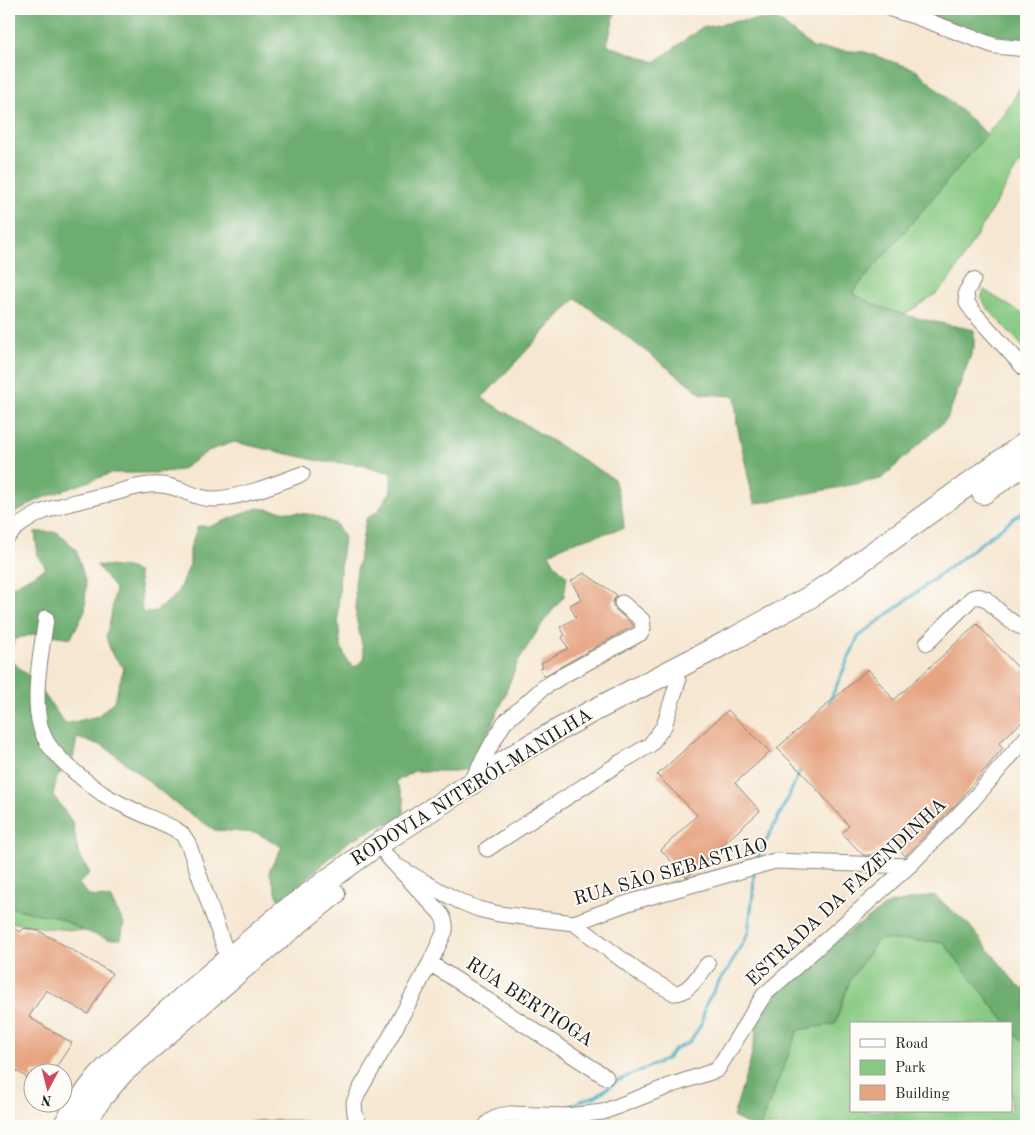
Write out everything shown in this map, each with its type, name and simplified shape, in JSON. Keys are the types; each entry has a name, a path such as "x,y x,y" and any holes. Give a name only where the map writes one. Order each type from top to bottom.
{"highway":[{"name":"RODOVIA NITERÓI-MANILHA","path":"64,1126 77,1104 99,1076 135,1040 228,958 284,912 363,854 526,748 588,713 735,638 810,597 866,559 1026,443"},
{"name":"RODOVIA NITERÓI-MANILHA","path":"82,1126 101,1098 122,1073 245,966 336,892 392,861 538,756 576,733 728,656 835,598 1026,463"}],"street":[{"path":"891,9 995,46 1026,49"},
{"path":"973,280 966,292 967,303 1026,370"},
{"path":"9,535 16,527 39,514 63,505 144,485 162,484 202,498 217,499 237,495 302,474"},
{"path":"928,643 976,596 986,599 1015,624 1026,628"},
{"path":"471,784 504,723 543,688 641,633 643,628 642,620 622,603"},
{"path":"46,618 38,679 38,705 44,738 55,754 80,777 103,794 175,828 182,834 188,843 228,958"},
{"path":"488,849 650,745 664,726 678,681"},
{"name":"ESTRADA DA FAZENDINHA","path":"486,1126 499,1116 510,1114 549,1116 583,1115 603,1112 717,1070 764,996 909,866 972,801 1026,738"},
{"path":"361,1126 355,1114 354,1103 359,1091 430,963 446,926 444,920 428,900 392,861"},
{"name":"RUA SÃO SEBASTIÃO","path":"392,861 440,891 478,909 499,914 574,923 628,903 775,861 909,866"},
{"path":"574,923 641,974 674,994 684,991 708,964"},
{"name":"RUA BERTIOGA","path":"430,963 606,1077"}],"green space":[{"path":"9,9 616,9 607,45 655,62 701,28 737,21 777,19 813,48 865,52 916,70 987,134 852,293 866,301 896,312 974,330 974,347 947,419 881,479 754,504 737,424 735,396 702,394 576,298 482,398 614,479 622,507 624,528 575,542 549,554 554,563 567,576 564,596 544,621 518,661 501,705 470,769 414,771 396,782 404,800 403,818 379,826 348,842 279,900 269,871 282,847 257,833 215,830 181,808 104,746 77,738 73,759 57,777 53,795 73,823 78,853 90,873 79,884 90,896 110,898 124,923 121,939 108,939 85,931 55,916 9,907 9,659 35,681 65,724 98,716 114,701 124,668 112,654 106,637 115,589 97,565 127,568 138,572 142,613 156,611 176,595 190,565 190,548 198,526 211,526 257,508 315,515 336,524 344,538 340,570 338,615 340,643 347,661 355,667 365,659 356,617 355,582 366,519 378,511 391,491 391,473 358,464 324,462 234,442 208,451 181,470 155,473 112,473 40,499 9,516"},
{"path":"909,9 1026,9 1026,39 1015,39 968,29"},
{"path":"1026,77 1026,152 946,284 937,293 904,315 880,308 852,293 1007,110"},
{"path":"984,290 1021,313 1026,314 1026,350 981,299"},
{"path":"35,532 57,532 76,549 86,584 85,610 71,638 39,633 15,639 9,656 9,589 46,568 38,556"},
{"path":"934,895 969,925 1017,985 1026,991 1026,1046 1012,1029 1012,1022 1005,1022 943,942 878,939 850,980 835,1024 798,1030 760,1126 751,1126 733,1117 750,1062 761,1007 833,943 889,904"},
{"path":"9,907 55,916 85,931 9,922"},
{"path":"878,939 943,942 1005,1022 850,1022 850,1112 1012,1112 1012,1029 1026,1046 1026,1126 760,1126 798,1030 835,1024 850,980"},
{"path":"297,1120 318,1123 321,1126 233,1126 256,1121"}],"building":[{"path":"584,573 617,595 613,601 613,607 633,626 544,676 540,669 543,667 541,663 568,648 562,637 565,635 560,627 576,618 570,605 581,599 571,581"},
{"path":"977,624 1022,672 1026,669 1026,718 999,743 1003,748 956,804 905,856 891,839 872,855 863,855 842,833 849,826 807,778 777,748 868,669 894,700"},
{"path":"728,710 770,752 735,783 760,811 686,877 661,850 697,815 657,775"},
{"path":"9,926 20,932 25,928 39,931 112,973 88,1014 46,990 29,1017 72,1043 60,1062 22,1062 22,1074 9,1066"}],"waterway":[{"path":"828,705 858,637 1026,509"},
{"path":"756,861 801,768"},
{"path":"563,1110 580,1101 596,1096 617,1081 667,1059 674,1050 690,1042 702,1023 705,1006 748,933 754,872"}]}
